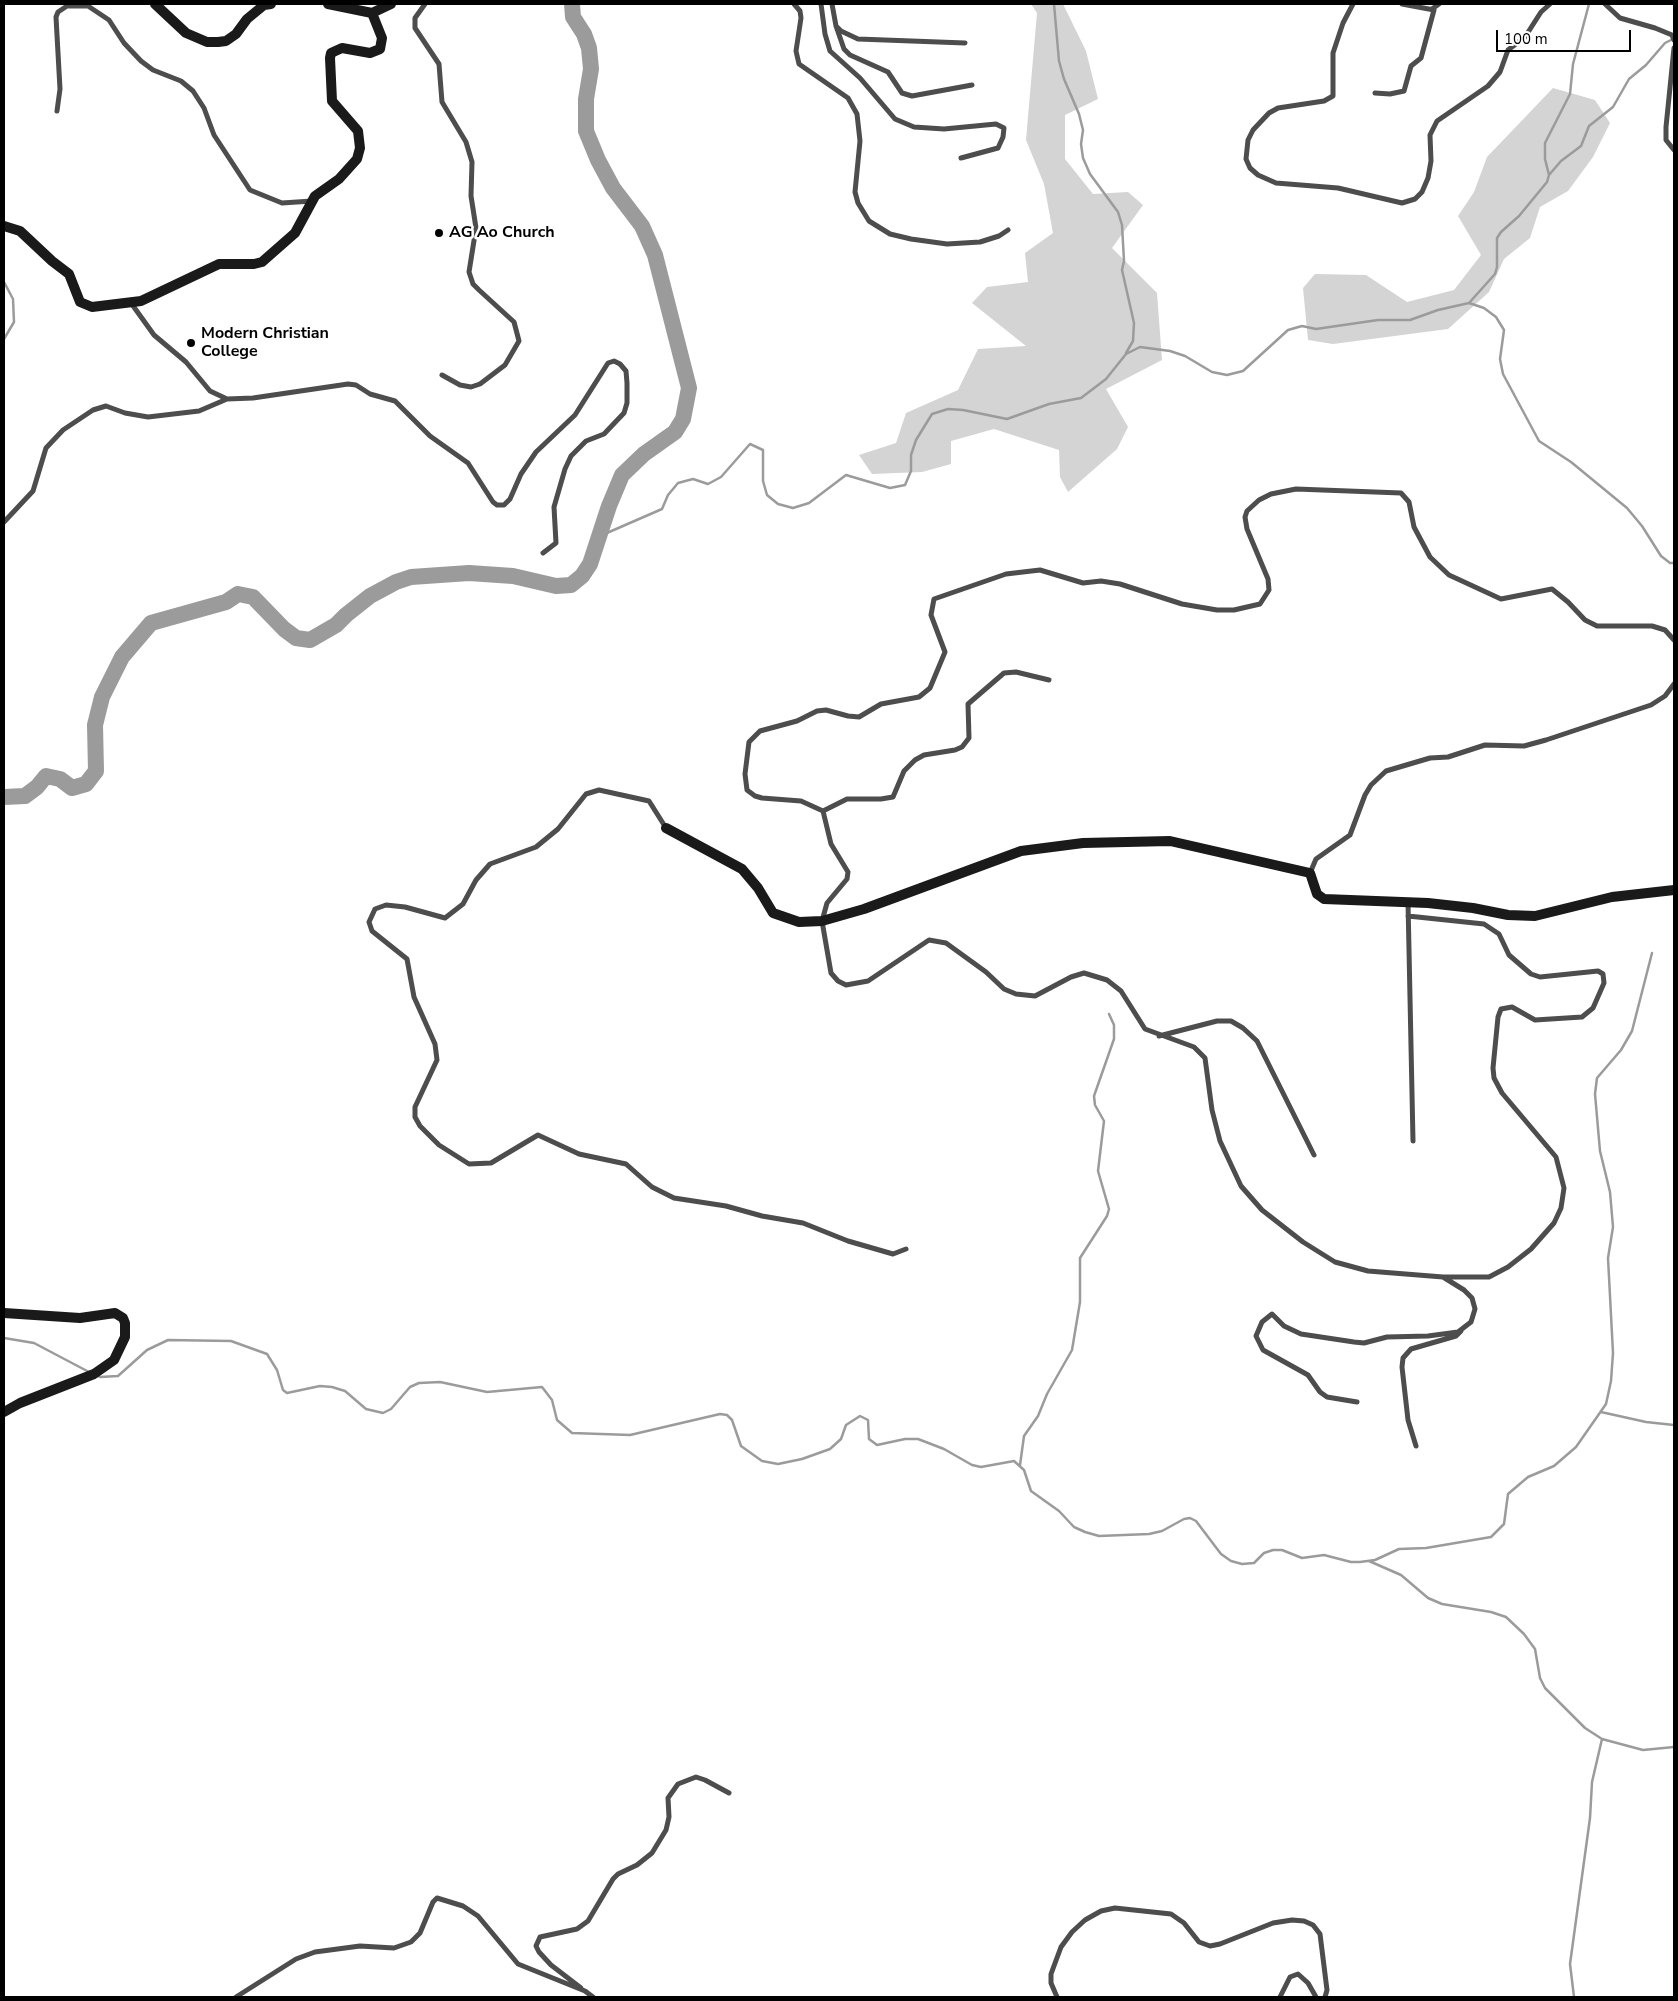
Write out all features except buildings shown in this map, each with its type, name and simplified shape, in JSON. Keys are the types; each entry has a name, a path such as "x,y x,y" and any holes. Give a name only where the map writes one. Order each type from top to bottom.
{"street":[{"path":"155,4 186,33 207,42 226,41 236,34 247,19 264,6 271,4"},
{"path":"328,4 372,13 391,4"},
{"path":"425,4 415,18 415,28 438,64 442,102 466,142 472,162 471,196 476,228 469,272 473,284 514,322 519,341 505,365 480,384 470,387 460,385 442,375"},
{"path":"794,4 800,11 801,18 796,51 799,64 848,98 857,114 860,141 855,192 860,208 869,221 890,234 911,240 947,244 980,242 999,236 1008,230"},
{"path":"821,4 825,34 830,51 860,78 895,119 914,127 944,129 996,124 1004,128 1003,137 998,148 961,158"},
{"path":"832,4 836,26 844,49 850,55 888,72 902,94 912,96 972,85"},
{"path":"1353,4 1343,23 1333,53 1333,96 1324,102 1278,108 1269,113 1248,140 1246,159 1250,168 1258,176 1276,183 1350,190 1402,203 1415,198 1422,192 1428,178 1431,161 1430,135 1437,121 1488,86 1500,72 1508,50 1525,37 1541,12 1550,4"},
{"path":"1402,4 1432,9 1439,4"},
{"path":"1605,4 1620,18 1655,28 1672,35 1674,40"},
{"path":"57,111 59,64 56,17 62,7 88,6 109,20 124,43 141,61 153,70 181,81 198,97 214,135 250,190 282,203 312,201"},
{"path":"1375,93 1390,94 1404,91 1411,66 1421,58 1434,10 1432,9"},
{"path":"4,226 20,231 69,274 77,297 85,305 97,307 155,296 210,267 262,262 295,233 312,201 320,192 339,179 357,159 360,148 358,131 332,101 330,58 331,53 342,48 370,54 380,49 382,38 372,13"},
{"path":"836,26 848,36 858,39 965,43"},
{"path":"1674,48 1666,127 1666,140 1674,150"},
{"path":"130,302 154,335 186,362 210,391 227,399"},
{"path":"4,522 33,491 46,448 63,430 93,410 106,406 125,413 148,417 199,411 227,399 253,398 302,390 356,385 370,394 395,401 430,436 468,463 492,502 497,505 504,505 510,499 528,461 575,415 599,374 608,363 614,361 626,371 627,403 624,413 604,434 586,441 571,456 565,469 554,507 556,543 543,553"},
{"path":"1408,916 1484,924 1499,934 1509,955 1531,974 1540,977 1598,971 1603,974 1604,983 1594,1008 1582,1017 1535,1020 1512,1007 1501,1009 1498,1017 1494,1051 1494,1078 1502,1094 1556,1157 1564,1188 1561,1208 1554,1223 1532,1249 1508,1267 1488,1277 1443,1277 1359,1270 1335,1262 1303,1242 1262,1210 1241,1186 1220,1141 1212,1110 1205,1058 1194,1047 1159,1036 1145,1029 1121,991 1107,980 1084,973 1071,977 1035,996 1016,994 1004,989 986,972 938,940 929,940 868,981 846,986 838,981 831,973 822,921 827,903 842,887 848,876 831,844 822,811 801,801 762,798 750,793 745,784 745,774 750,742 760,731 797,721 817,711 826,710 859,717 881,704 919,697 934,682 946,652 931,615 934,599 947,592 1006,574 1040,570 1083,583 1101,581 1120,584 1162,599 1195,607 1234,610 1260,604 1269,590 1268,579 1247,529 1245,517 1247,511 1259,500 1284,491 1296,489 1401,493 1409,502 1414,527 1430,557 1449,575 1501,599 1552,589 1585,620 1597,626 1652,626 1665,630 1674,640"},
{"path":"822,811 848,799 893,797 904,771 915,760 924,755 962,747 970,738 968,704 1004,673 1016,672 1048,680"},
{"path":"1674,684 1665,696 1651,705 1546,740 1524,746 1485,745 1448,757 1430,758 1386,771 1365,795 1350,835 1316,859 1310,873 1317,894 1324,899 1408,902 1535,916 1612,897 1674,890"},
{"path":"906,1249 893,1254 848,1241 803,1224 762,1216 726,1206 674,1198 652,1187 626,1164 579,1154 538,1135 491,1163 469,1164 438,1145 420,1126 415,1107 437,1060 436,1044 414,998 407,960 372,931 369,922 375,909 386,905 404,907 445,918 463,904 476,880 490,864 536,847 558,829 586,794 599,790 649,801 666,828 742,869 758,888 773,913 799,922 822,921 864,909 1022,851 1083,843 1170,841 1310,873"},
{"path":"1408,902 1413,1141"},
{"path":"1159,1036 1217,1021 1231,1021 1243,1028 1257,1041 1314,1155"},
{"path":"1416,1446 1408,1420 1402,1367 1403,1358 1411,1348 1456,1336 1474,1315 1474,1302 1464,1290 1443,1277"},
{"path":"4,1313 80,1318 115,1313 125,1323 125,1337 114,1360 94,1374 20,1403 4,1412"},
{"path":"1357,1402 1327,1397 1320,1392 1308,1375 1263,1350 1256,1336 1262,1322 1272,1314 1289,1329 1301,1334 1364,1343 1387,1338 1458,1332 1466,1326"},
{"path":"593,1997 551,1965 539,1952 536,1946 540,1937 577,1929 588,1921 613,1879 618,1874 637,1865 652,1853 666,1830 669,1817 668,1798 678,1784 696,1778 705,1780 729,1793"},
{"path":"236,1997 296,1959 315,1952 360,1946 394,1948 411,1942 420,1934 433,1902 437,1898 463,1906 478,1916 518,1964 585,1991"},
{"path":"1057,1997 1051,1984 1051,1974 1061,1947 1072,1932 1086,1920 1100,1911 1115,1908 1172,1914 1184,1922 1199,1942 1210,1946 1220,1944 1273,1923 1292,1920 1304,1921 1312,1925 1320,1934 1327,1990 1325,1997"},
{"path":"1280,1997 1290,1977 1298,1974 1308,1983 1316,1997"}],"shaded area":[{"path":"1031,4 1063,4 1086,51 1098,99 1065,115 1065,159 1093,194 1128,192 1143,205 1112,248 1157,293 1162,360 1106,389 1128,427 1117,449 1068,492 1060,477 1059,450 994,429 951,441 951,464 922,472 872,474 859,455 896,443 906,413 958,390 978,349 1026,346 972,303 987,287 1028,282 1025,253 1053,233 1044,184 1026,140 1037,13"},
{"path":"1553,88 1595,100 1610,123 1593,157 1568,191 1540,207 1530,238 1504,259 1489,292 1448,329 1333,344 1308,340 1303,288 1315,274 1366,275 1407,302 1454,290 1481,255 1458,216 1474,192 1487,157"}],"waterway":[{"path":"4,797 25,796 37,787 46,776 60,779 72,788 86,784 96,771 95,725 102,697 122,657 151,623 226,602 238,594 253,597 284,629 296,638 310,640 336,625 370,596 396,582 411,577 469,573 513,576 556,586 571,585 582,576 590,564 609,506 622,475 644,454 675,432 683,419 689,388 655,255 642,226 613,188 598,160 586,131 586,99 591,69 589,48 584,34 573,17 572,4"},
{"path":"1054,4 1059,61 1083,130 1081,144 1083,158 1090,174 1118,212 1122,225 1124,261 1122,270 1134,323 1133,341 1126,353"},
{"path":"1469,303 1495,274 1497,267 1497,238 1519,216 1547,182 1549,175 1545,159 1545,143 1570,94 1573,64 1589,4"},
{"path":"1549,175 1561,161 1581,146 1589,126 1613,107 1629,79 1646,65 1665,43 1673,39"},
{"path":"4,282 13,299 14,322 4,339"},
{"path":"600,536 662,509 668,495 678,483 693,479 708,484 721,477 750,444 763,450 763,481 767,495 778,504 793,508 809,503 846,475 890,488 905,485 911,471 911,455 916,440 932,414 948,409 963,410 1007,419 1049,404 1081,398 1106,379 1126,354 1140,347 1170,351 1185,356 1212,372 1227,375 1243,371 1288,330 1302,326 1316,329 1378,320 1410,320 1438,310 1469,303 1484,308 1496,317 1504,330 1500,359 1503,374 1539,441 1571,462 1627,508 1642,526 1661,556 1670,563 1674,563"},
{"path":"96,1375 100,1377 118,1376 147,1350 168,1340 231,1341 267,1354 277,1370 283,1390 287,1393 320,1386 332,1387 345,1391 366,1409 383,1413 391,1409 410,1387 419,1383 440,1382 487,1392 542,1387 552,1400 557,1420 572,1433 630,1435 720,1414 727,1415 732,1420 741,1446 762,1461 778,1464 802,1459 830,1449 841,1439 846,1425 860,1416 868,1420 869,1439 877,1445 905,1439 918,1439 944,1449 972,1465 981,1467 1014,1461 1024,1470 1031,1491 1059,1511 1074,1527 1085,1532 1099,1536 1149,1534 1162,1531 1184,1519 1190,1518 1196,1521 1221,1554 1231,1561 1242,1564 1254,1563 1264,1553 1273,1550 1282,1550 1302,1558 1324,1555 1351,1562 1360,1562 1375,1560 1399,1549 1426,1548 1491,1537 1504,1524 1508,1494 1528,1477 1554,1466 1576,1447 1606,1404 1611,1381 1613,1353 1608,1258 1613,1227 1610,1192 1600,1151 1595,1094 1597,1078 1621,1050 1632,1031 1652,953"},
{"path":"1020,1465 1024,1436 1038,1416 1047,1394 1072,1350 1080,1302 1080,1258 1107,1216 1109,1209 1098,1171 1104,1121 1095,1105 1094,1096 1114,1039 1114,1025 1109,1014"},
{"path":"4,1338 34,1343 89,1372"},
{"path":"1601,1412 1646,1422 1674,1425"},
{"path":"1369,1561 1401,1575 1428,1598 1442,1604 1491,1612 1506,1617 1524,1634 1535,1649 1540,1678 1545,1688 1585,1728 1602,1739 1643,1750 1674,1747"},
{"path":"1574,1997 1570,1964 1590,1818 1592,1782 1602,1739"}],"place":[{"name":"AG Ao Church","path":"439,233"},
{"name":"Modern Christian College","path":"191,343"}]}
